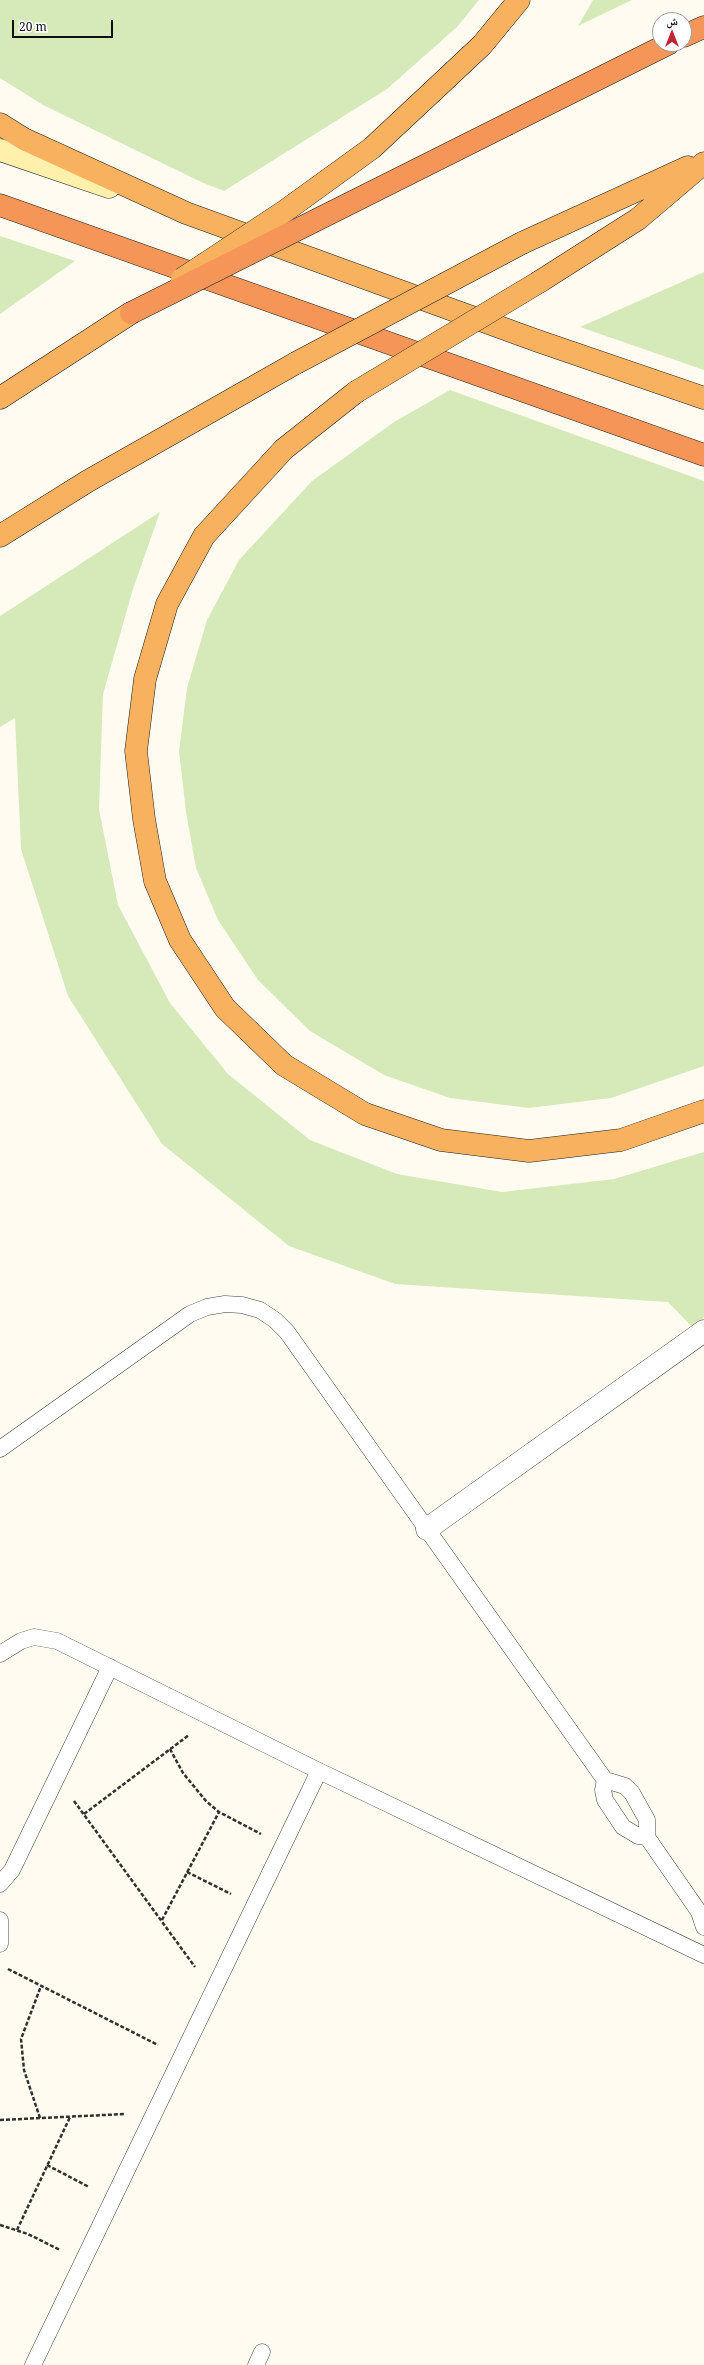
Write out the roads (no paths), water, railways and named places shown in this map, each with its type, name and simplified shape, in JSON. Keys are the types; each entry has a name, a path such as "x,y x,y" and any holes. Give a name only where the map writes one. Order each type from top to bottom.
{"highway":[{"path":"0,398 285,211 372,148 482,45 519,0"},
{"path":"692,32 704,27"},
{"path":"131,313 652,52"},
{"path":"0,124 24,139 186,213 535,340 704,398"},
{"path":"0,536 88,481 296,363 522,243 704,160"},
{"path":"704,163 638,219 540,282 356,392 284,449 204,536 167,604 145,679 136,751 144,819 155,880 180,940 225,1008 284,1065 365,1114 440,1140 529,1151 621,1140 704,1111"},
{"path":"0,205 704,455"}],"main road":[{"path":"0,150 186,213"}],"street":[{"path":"427,1529 704,1331"}],"lane":[{"path":"0,1450 190,1314 207,1307 225,1304 242,1305 260,1310 275,1320 287,1332 605,1780 625,1786 632,1792 647,1820 647,1837 699,1912 704,1928"},
{"path":"0,1654 21,1641 34,1637 57,1641 319,1771 701,1954 704,1935"},
{"path":"0,1884 12,1870 110,1667"},
{"path":"33,2365 319,1771"},
{"path":"605,1780 603,1790 605,1800 622,1827 638,1836 647,1837"},
{"path":"0,1920 0,1944"}]}
